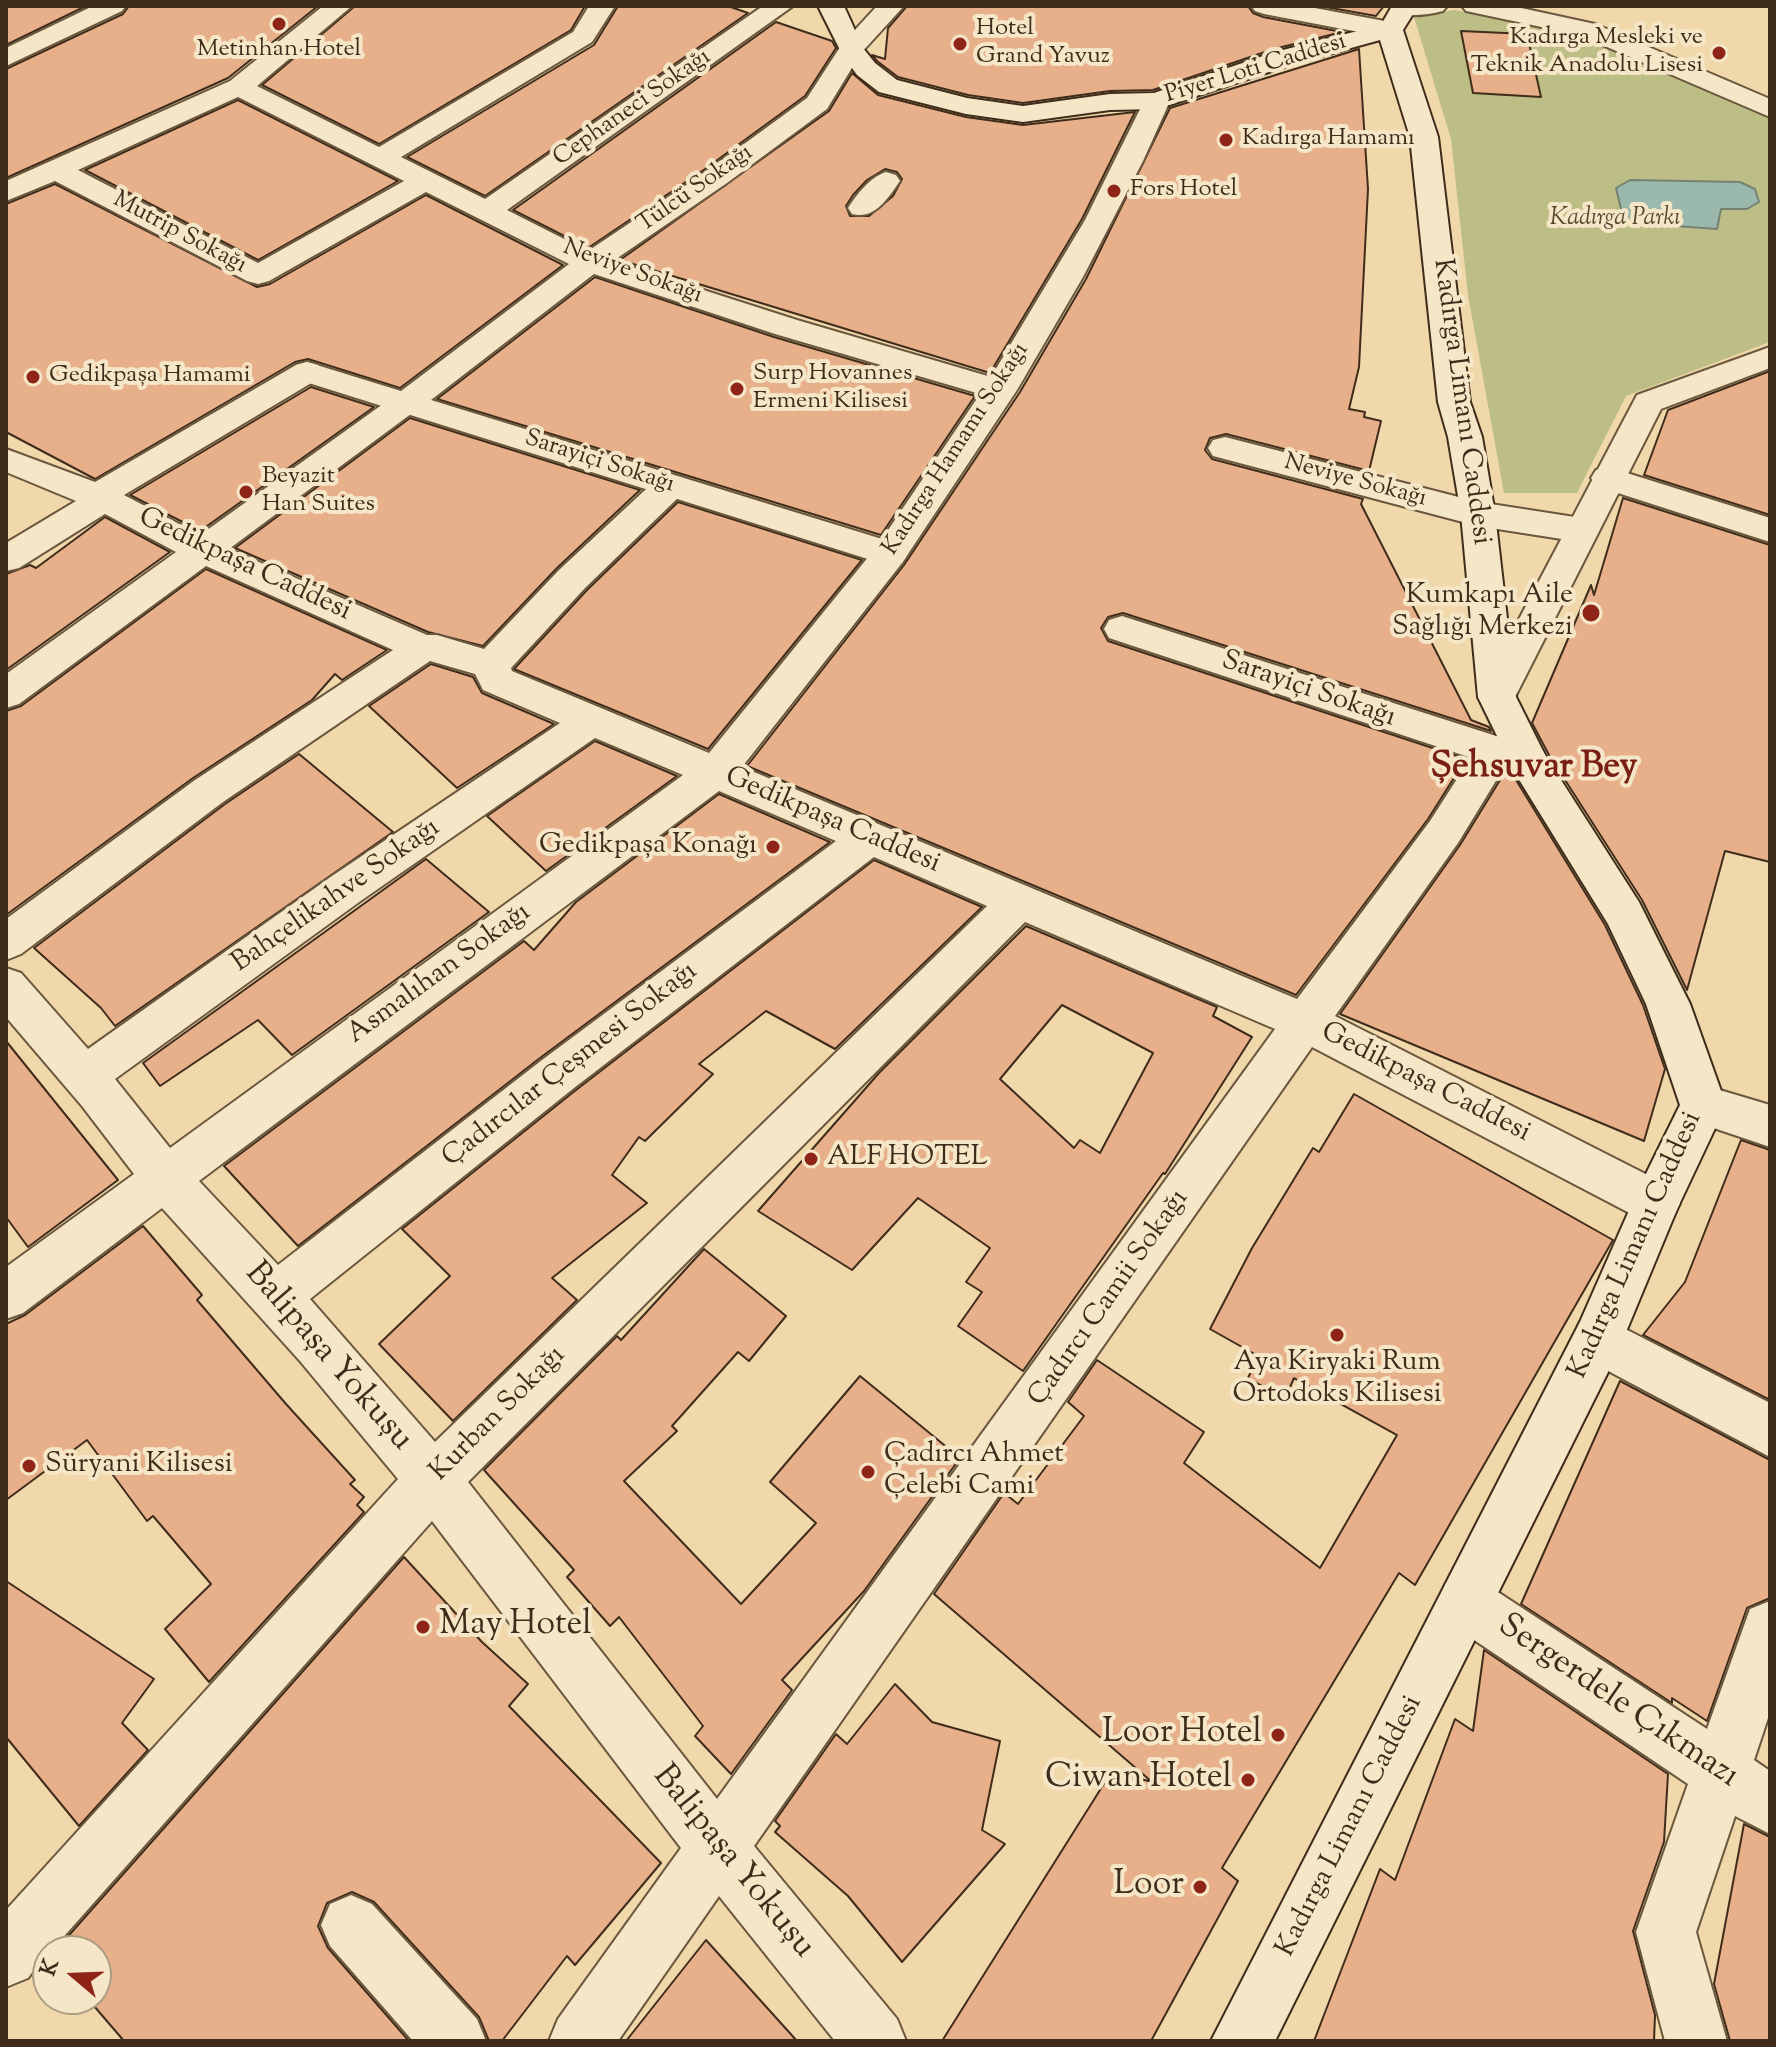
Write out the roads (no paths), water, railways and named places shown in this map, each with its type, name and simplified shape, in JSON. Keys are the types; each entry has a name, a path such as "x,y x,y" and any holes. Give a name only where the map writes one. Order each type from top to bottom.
{"street":[{"path":"6,58 113,6"},
{"path":"6,192 239,87 339,6"},
{"path":"380,158 583,37 602,6"},
{"name":"Cephaneci Sokağı","path":"486,212 780,6"},
{"name":"Piyer Loti Caddesi","path":"831,6 851,49 866,69 888,86 966,106 1023,114 1110,102 1157,101 1408,13"},
{"name":"Tülcü Sokağı","path":"6,694 205,552 590,263 717,177 817,103 851,49 891,6"},
{"path":"1264,6 1408,13"},
{"path":"1475,6 1586,29 1770,109"},
{"name":"Kadırga Limanı Caddesi","path":"1242,2041 1598,1339 1656,1203 1703,1105 1668,1004 1624,914 1512,758 1497,697 1478,514 1465,437 1454,402 1408,13"},
{"name":"Neviye Sokağı","path":"239,87 590,263 786,327 1001,390"},
{"name":"Kadırga Hamamı Sokağı","path":"716,772 890,554 1001,390 1131,160 1157,101"},
{"name":"Mutrip Sokağı","path":"56,170 258,275 427,180"},
{"path":"862,208 886,181"},
{"path":"1497,697 1648,402 1770,357"},
{"name":"Sarayiçi Sokağı","path":"100,498 307,372 408,401 890,554"},
{"name":"Neviye Sokağı","path":"1225,448 1478,514 1581,530"},
{"name":"Gedikpaşa Caddesi","path":"6,460 100,498 205,552 423,648 437,648 491,665 496,680 1305,1022 1656,1203"},
{"path":"1608,478 1770,530"},
{"path":"491,665 572,579 670,486"},
{"path":"6,559 100,498"},
{"name":"Sarayiçi Sokağı","path":"1122,629 1512,758"},
{"path":"6,942 209,791 423,648"},
{"name":"Bahçelikahve Sokağı","path":"85,1076 347,888 591,721"},
{"name":"Çadırcı Camii Sokağı","path":"580,2041 1305,1022 1444,832 1512,758"},
{"name":"Asmalıhan Sokağı","path":"6,1296 716,772"},
{"name":"Çadırcılar Çeşmesi Sokağı","path":"275,1297 558,1074 870,838"},
{"name":"Kurban Sokağı","path":"6,1956 433,1480 1019,901"},
{"name":"Balipaşa Yokuşu","path":"6,986 85,1076 165,1178 275,1297 433,1480 718,1848 875,2041"},
{"path":"1703,1105 1770,1126"},
{"path":"1598,1339 1770,1431"},
{"name":"Sergerdele Çıkmazı","path":"1465,1602 1770,1805"},
{"path":"1696,2041 1666,1932 1770,1629"},
{"path":"351,1925 455,2041"}],"place":[{"name":"Metinhan Hotel","path":"279,24"},
{"name":"Hotel Grand Yavuz","path":"960,44"},
{"name":"Kadırga Mesleki ve Teknik Anadolu Lisesi","path":"1719,53"},
{"name":"Kadırga Hamamı","path":"1226,140"},
{"name":"Fors Hotel","path":"1114,191"},
{"name":"Gedikpaşa Hamami","path":"33,377"},
{"name":"Surp Hovannes Ermeni Kilisesi","path":"737,389"},
{"name":"Beyazit Han Suites","path":"246,492"},
{"name":"Kumkapı Aile Sağlığı Merkezi","path":"1591,613"},
{"name":"Gedikpaşa Konağı","path":"773,847"},
{"name":"ALF HOTEL","path":"811,1159"},
{"name":"Aya Kiryaki Rum Ortodoks Kilisesi","path":"1337,1335"},
{"name":"Süryani Kilisesi","path":"29,1466"},
{"name":"Çadırcı Ahmet Çelebi Cami","path":"868,1472"},
{"name":"May Hotel","path":"423,1627"},
{"name":"Loor Hotel","path":"1278,1735"},
{"name":"Ciwan Hotel","path":"1248,1780"},
{"name":"Loor","path":"1200,1887"}],"district":[{"name":"Şehsuvar Bey","path":"1534,770"}],"park label":[{"name":"Kadırga Parkı","path":"1615,220"}]}
